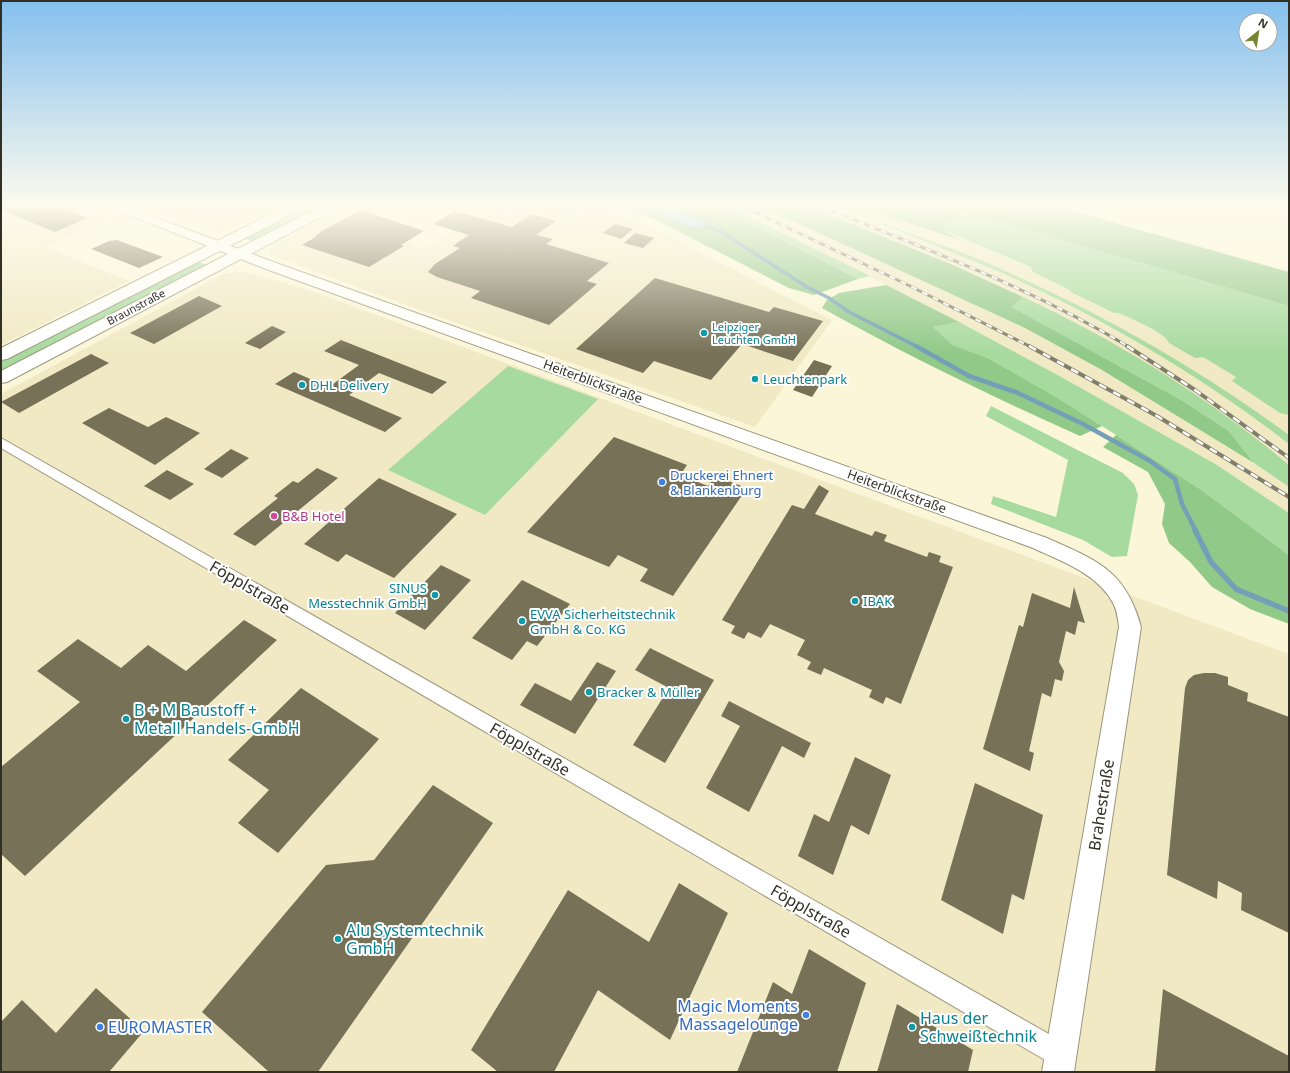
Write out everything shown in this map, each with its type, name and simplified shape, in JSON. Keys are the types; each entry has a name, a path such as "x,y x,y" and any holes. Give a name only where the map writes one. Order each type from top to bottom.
{"main road":[{"name":"Braunstraße","path":"1,355 204,254"},
{"name":"Braunstraße","path":"1,378 239,254"}],"street":[{"name":"Heiterblickstraße","path":"239,254 788,451 1040,544 1076,559"},
{"name":"Föpplstraße","path":"1,442 1059,1064"},
{"name":"Brahestraße","path":"1059,1064 1130,627 1123,601 1112,587 1094,570 1076,559"}],"shaded area":[{"path":"1,254 62,254 129,281 1,345"},
{"path":"703,254 832,320 755,427 431,314 271,255"},
{"path":"824,254 865,254 1025,328 1102,370 1254,463 1289,487 1289,513 1217,465 1065,379"},
{"path":"926,254 1000,254 1032,267 1157,327 1289,407 1289,465 1172,380 1099,336 1052,311"},
{"path":"245,272 312,291 1289,654 1289,1072 1,1072 1,394 225,273"}],"green space":[{"path":"723,254 809,254 858,279 814,295 789,288"},
{"path":"809,254 826,254 870,276 858,279"},
{"path":"865,254 926,254 1023,297 1012,307 1183,401 1229,431 1254,463 1102,370 1025,328"},
{"path":"957,254 966,254 1010,273 1094,313 1134,335 1174,358 1251,408 1289,435 1289,444 1256,419 1189,373 1118,331 1046,293"},
{"path":"1000,254 1110,254 1289,306 1289,415 1280,413 1232,381 1236,377 1203,357 1195,358 1169,343 1155,330 1119,313 1114,313 1071,292 1070,290 1033,272 1031,267"},
{"path":"1110,254 1225,254 1289,272 1289,306"},
{"path":"197,261 209,266 1,374 1,361"},
{"path":"886,285 959,322 933,327 953,345 988,358 1053,395 1102,426 1080,436 950,375 822,308 827,300 839,293"},
{"path":"1023,297 1093,332 1162,372 1195,394 1258,440 1289,465 1289,487 1254,463 1229,431 1183,401 1012,307"},
{"path":"959,322 1065,379 1217,465 1289,513 1289,555 1200,489 1102,426 1053,395 988,358 953,345 933,327"},
{"path":"508,366 598,399 485,515 388,470"},
{"path":"991,406 1123,473 1134,484 1138,495 1127,556 1112,557 1083,540 991,504 993,496 1056,517 1068,460 986,416"},
{"path":"1116,435 1200,489 1289,555 1289,624 1250,609 1212,587 1190,562 1169,543 1162,524 1165,504 1148,472 1103,447"}],"building":[{"path":"104,254 155,254 163,257 139,268"},
{"path":"330,254 391,254 369,267"},
{"path":"451,254 579,254 609,263 587,281 597,284 549,325 471,298 480,291 437,277 428,272 435,264"},
{"name":"Leipziger Leuchten GmbH","path":"655,278 769,312 774,307 823,321 793,361 742,344 711,380 654,361 643,373 576,349"},
{"path":"199,296 222,306 154,344 130,333"},
{"path":"272,326 286,332 260,349 245,343"},
{"name":"DHL Delivery","path":"341,340 447,382 432,394 379,373 349,395 402,418 385,432 275,384 294,372 329,387 359,365 324,351"},
{"path":"91,354 109,363 19,413 1,402"},
{"path":"814,360 832,366 812,397 793,390"},
{"path":"109,408 148,427 166,417 200,433 155,465 82,423"},
{"path":"614,437 687,465 680,475 708,486 715,476 747,488 673,596 640,581 648,569 618,555 609,567 527,532"},
{"path":"231,449 249,458 222,478 204,469"},
{"name":"B&B Hotel","path":"317,468 338,478 255,546 233,534 278,498 274,496 293,481 298,483"},
{"path":"167,470 194,484 170,500 144,486"},
{"path":"379,478 457,514 394,578 346,554 338,562 304,544"},
{"path":"819,485 829,491 815,514 872,536 875,531 887,535 884,541 927,557 929,552 941,556 939,562 953,567 901,704 886,697 883,704 869,697 872,690 824,668 821,675 807,669 811,662 797,655 805,640 770,624 761,638 748,632 744,639 731,633 735,626 722,620 792,505 804,509"},
{"name":"SINUS Messtechnik GmbH","path":"441,565 471,580 425,630 395,613"},
{"name":"EVVA Sicherheitstechnik GmbH & Co. KG","path":"522,580 570,604 537,646 527,641 512,660 472,638"},
{"path":"1074,587 1085,623 1078,621 1075,635 1066,631 1059,662 1064,671 1062,681 1055,679 1051,697 1042,693 1029,751 1034,753 1030,771 983,749 1019,625 1023,627 1032,593 1070,608"},
{"name":"B + M Baustoff + Metall Handels-GmbH","path":"244,620 277,640 25,876 1,854 1,767 80,702 37,671 78,639 121,668 148,645 186,671"},
{"path":"650,648 714,680 665,763 633,745 669,688 635,670"},
{"name":"Bracker & Müller","path":"597,662 616,671 575,734 520,705 535,683 571,701"},
{"path":"1215,673 1228,677 1228,685 1248,693 1247,701 1289,717 1289,933 1241,910 1242,893 1218,881 1217,899 1167,875 1185,688 1188,680 1194,675"},
{"path":"301,688 379,739 278,853 238,823 269,790 228,760"},
{"path":"729,701 811,743 804,758 782,746 749,812 706,788 740,726 721,716"},
{"path":"855,757 891,775 869,835 851,825 833,875 798,856 814,814 829,822"},
{"path":"975,783 1043,815 1024,900 1012,894 1003,934 941,900"},
{"name":"Alu Systemtechnik GmbH","path":"433,785 493,823 318,1072 269,1072 202,1012 326,865 374,860"},
{"path":"679,883 728,913 670,1040 598,990 554,1072 498,1072 471,1050 568,890 649,942"},
{"path":"809,949 866,983 837,1072 737,1072 773,982 792,994"},
{"name":"EUROMASTER","path":"96,988 144,1031 109,1072 1,1072 1,1022 22,1000 56,1033"},
{"path":"1163,989 1289,1056 1289,1072 1155,1072"},
{"name":"Haus der Schweißtechnik","path":"897,1004 973,1050 968,1072 877,1072"}],"waterway":[{"path":"756,254 807,287 829,298 849,312 918,347"},
{"path":"916,346 969,376 1018,393 1083,424 1150,461 1175,479 1182,504 1196,531"},
{"path":"1195,530 1211,562 1236,589 1289,611"}],"railway":[{"path":"843,254 1031,347"},
{"path":"940,254 1053,305 1129,347"},
{"path":"1029,346 1157,416 1289,497"},
{"path":"1127,346 1195,390 1289,458"}],"place":[{"name":"Leipziger Leuchten GmbH","path":"704,333"},
{"name":"Leuchtenpark","path":"755,379"},
{"name":"DHL Delivery","path":"302,385"},
{"name":"Druckerei Ehnert & Blankenburg","path":"662,482"},
{"name":"B&B Hotel","path":"274,516"},
{"name":"SINUS Messtechnik GmbH","path":"435,595"},
{"name":"IBAK","path":"855,601"},
{"name":"EVVA Sicherheitstechnik GmbH & Co. KG","path":"522,621"},
{"name":"Bracker & Müller","path":"589,692"},
{"name":"B + M Baustoff + Metall Handels-GmbH","path":"126,719"},
{"name":"Alu Systemtechnik GmbH","path":"338,939"},
{"name":"Magic Moments Massagelounge","path":"806,1015"},
{"name":"EUROMASTER","path":"100,1027"},
{"name":"Haus der Schweißtechnik","path":"912,1027"}]}
